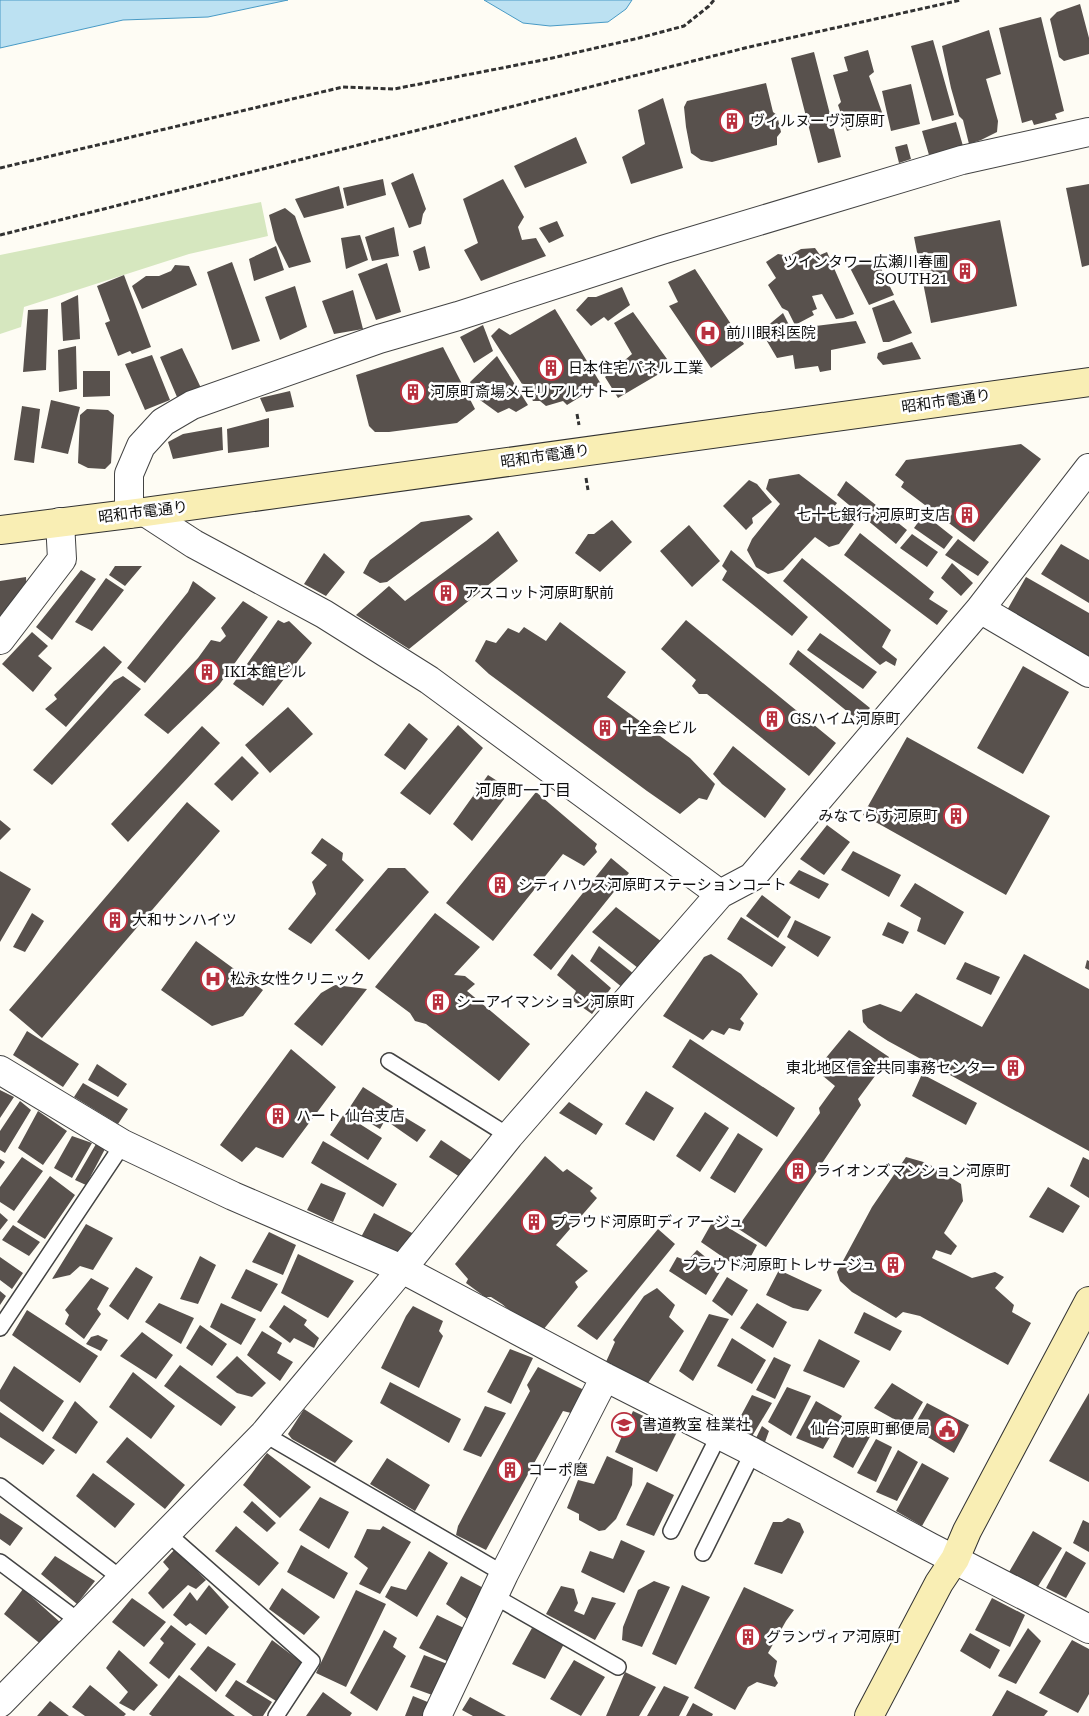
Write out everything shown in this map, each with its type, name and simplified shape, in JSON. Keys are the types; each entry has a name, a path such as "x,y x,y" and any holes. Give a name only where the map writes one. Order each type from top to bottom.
{"street":[{"path":"720,894 430,680 324,614 137,513 128,474 141,446 163,422 192,405 380,339 458,316 671,247 962,160 1089,132"},
{"name":"昭和市電通り","path":"0,530 137,513 1089,382"},
{"path":"0,1703 264,1434 402,1269 508,1136 720,894 752,877 980,609 1089,468"},
{"path":"0,640 62,559 60,522"},
{"path":"980,609 1089,673"},
{"path":"0,1070 123,1144 233,1196 402,1269 1089,1629"},
{"path":"869,1716 939,1583 955,1559 967,1530 1089,1301"},
{"path":"437,1716 499,1585 605,1377"}],"lane":[{"path":"389,1061 508,1136"},
{"path":"0,1328 123,1144"},
{"path":"264,1434 499,1585 618,1667"},
{"path":"671,1531 719,1435"},
{"path":"703,1553 753,1452"},
{"path":"0,1486 122,1579"},
{"path":"168,1533 312,1661 276,1716"},
{"path":"0,1562 80,1622"}],"path":[{"path":"0,168 343,87 394,89 538,61 639,38 684,26 714,0"},
{"path":"0,234 749,47 961,0"}],"green space":[{"path":"261,202 268,236 189,254 24,307 21,327 0,334 0,255"}],"water":[{"path":"0,0 288,0 208,17 123,20 0,48"},
{"path":"484,0 632,0 626,9 608,22 550,26 523,23"}],"building":[{"path":"1080,4 1089,38 1089,54 1064,61 1059,57 1050,19 1057,12"},
{"path":"1041,17 1064,111 1055,114 1057,119 1034,125 1032,120 1022,123 999,28"},
{"path":"989,30 1001,74 986,79 998,121 997,132 969,144 963,120 959,116 951,88 942,46"},
{"path":"933,40 954,115 932,121 911,46"},
{"path":"868,50 874,72 869,76 884,118 847,131 838,105 841,102 833,75 848,71 844,57"},
{"path":"814,52 841,157 818,163 791,58"},
{"name":"ヴィルヌーヴ河原町","path":"766,83 773,112 777,115 781,132 777,137 777,145 712,162 701,160 691,153 684,107 687,101"},
{"path":"911,84 920,124 891,131 882,91"},
{"path":"663,98 683,168 631,184 622,157 645,144 638,110"},
{"path":"956,122 963,146 929,155 922,131"},
{"path":"576,137 587,163 525,188 514,166"},
{"path":"907,144 911,159 899,163 895,147"},
{"path":"413,173 426,209 421,224 409,228 391,183"},
{"path":"383,179 386,195 347,206 343,188"},
{"path":"503,179 524,217 518,227 522,240 536,238 546,256 481,281 464,250 478,243 463,199"},
{"path":"1089,184 1089,265 1082,267 1066,188"},
{"path":"339,186 344,208 304,218 295,199"},
{"path":"285,208 295,216 311,262 289,268 275,240 269,215"},
{"name":"ツインタワー広瀬川春圃 SOUTH21","path":"1000,220 1017,306 931,323 914,237"},
{"path":"557,221 564,236 549,243 539,228"},
{"path":"394,227 399,256 372,261 365,237"},
{"path":"360,235 368,260 346,269 341,238"},
{"path":"276,246 284,270 254,281 249,259"},
{"path":"425,246 430,268 419,271 413,251"},
{"path":"815,248 820,255 827,252 854,314 836,319 822,294 812,296 817,309 812,311 814,315 795,325 788,311 782,308 768,285 776,278 766,262 778,254 789,256 801,249"},
{"path":"876,258 894,295 869,305 850,268"},
{"path":"232,262 260,341 232,350 207,272"},
{"path":"387,263 401,312 376,320 358,274"},
{"path":"175,265 189,266 197,285 142,309 132,286 146,276 159,276 171,271"},
{"name":"前川眼科医院","path":"695,269 744,344 711,368 669,306 678,302 668,282"},
{"path":"124,275 151,347 132,354 130,351 118,356 105,323 110,321 97,286"},
{"path":"295,286 307,327 280,340 265,297"},
{"path":"622,287 630,305 608,321 604,317 591,326 576,310 588,297 596,297"},
{"path":"353,290 363,329 334,334 322,301"},
{"path":"78,295 80,339 63,341 61,303"},
{"path":"894,300 912,333 889,342 883,342 872,308"},
{"path":"48,309 46,370 23,372 28,310"},
{"name":"日本住宅パネル工業","path":"555,309 601,384 567,405 563,401 546,406 540,401 533,401 491,336 499,328 510,335"},
{"path":"633,312 667,359 663,366 664,371 618,398 605,377 632,354 614,323"},
{"path":"783,313 791,329 856,321 866,343 831,350 831,370 820,372 818,366 795,369 793,355 777,358 761,331"},
{"path":"483,325 493,351 474,363 460,337"},
{"path":"912,342 921,359 883,365 877,358 878,353"},
{"path":"76,346 77,389 59,392 58,350"},
{"name":"河原町斎場メモリアルサトー","path":"443,347 475,409 457,423 389,432 375,432 369,426 356,375"},
{"path":"182,348 201,388 177,397 160,357"},
{"path":"152,355 170,400 145,410 125,364"},
{"path":"497,356 528,405 516,412 509,408 498,413 480,400 470,382"},
{"path":"83,371 110,371 110,396 83,397"},
{"path":"290,391 294,407 266,412 260,398"},
{"path":"51,400 80,407 68,454 41,448"},
{"path":"22,406 40,409 34,463 14,460"},
{"path":"87,409 108,410 114,415 111,463 105,469 88,468 78,463 80,415"},
{"path":"269,418 269,447 228,453 227,429"},
{"path":"222,427 223,450 173,459 168,442 183,434"},
{"name":"七十七銀行 河原町支店","path":"1021,444 1041,459 974,542 901,487 904,482 895,475 906,460"},
{"path":"799,474 837,503 834,507 854,524 839,544 829,547 815,537 783,570 768,574 756,567 747,550 752,539 780,504 766,489 769,479"},
{"path":"749,480 757,484 772,502 752,518 753,523 746,530 723,506"},
{"path":"846,481 907,530 896,544 837,495"},
{"path":"924,514 953,537 944,549 914,528"},
{"path":"469,515 473,519 387,582 380,583 363,573 370,560 421,522"},
{"path":"612,520 632,542 600,572 575,553 588,534 594,534"},
{"path":"689,525 720,561 692,587 660,551"},
{"name":"アスコット河原町駅前","path":"498,531 518,561 409,649 356,615 389,586 405,601"},
{"path":"860,533 934,592 929,599 948,611 937,625 844,555"},
{"path":"912,534 938,552 927,567 900,548"},
{"path":"958,539 989,562 978,576 945,555"},
{"path":"1061,544 1089,560 1089,603 1041,574"},
{"path":"731,550 808,617 792,636 722,580 727,571 722,566"},
{"path":"324,553 345,572 326,596 304,584"},
{"path":"802,558 891,630 882,647 897,659 895,666 886,661 880,665 783,581"},
{"path":"952,563 973,583 961,596 941,578"},
{"path":"115,566 142,566 125,586 109,575"},
{"path":"81,570 96,579 52,640 36,627"},
{"path":"26,577 27,595 0,625 0,581"},
{"path":"1026,577 1089,613 1089,660 1006,612"},
{"path":"106,578 124,590 92,631 75,622"},
{"path":"193,581 216,598 145,683 127,668 188,592"},
{"name":"IKI本館ビル","path":"243,601 268,617 219,685 168,734 144,715 198,658 211,640 220,642 226,636 221,628"},
{"path":"278,620 284,623 289,621 312,643 263,706 233,684"},
{"name":"GSハイム河原町","path":"686,620 836,743 809,776 707,694 699,694 692,686 696,680 661,649"},
{"name":"十全会ビル","path":"560,622 626,672 607,697 690,758 715,784 707,800 699,798 680,814 489,674 475,661 486,640 496,643 508,628 519,633 524,627 546,641"},
{"path":"32,632 48,646 38,656 52,668 33,692 2,664"},
{"path":"820,633 877,672 863,689 807,650"},
{"path":"104,646 122,662 66,727 45,709 57,699 54,695"},
{"path":"798,650 870,708 859,721 789,664"},
{"path":"1023,666 1069,692 1023,774 977,748"},
{"path":"123,676 141,689 52,785 33,770 114,681"},
{"path":"288,707 313,734 270,773 245,745"},
{"path":"409,723 428,739 405,770 384,755"},
{"path":"458,725 483,748 430,815 400,793"},
{"path":"202,726 220,743 128,842 111,824"},
{"name":"みなてらす河原町","path":"907,737 1050,816 1006,895 863,815"},
{"path":"733,746 786,789 765,818 722,784 713,774"},
{"path":"242,756 259,773 232,801 214,784"},
{"path":"488,775 511,790 472,841 453,824"},
{"name":"シティハウス河原町ステーションコート","path":"536,792 597,844 595,848 597,852 584,866 563,854 493,941 446,903"},
{"name":"大和サンハイツ","path":"187,802 220,831 42,1038 9,1010"},
{"path":"0,820 11,829 0,840"},
{"path":"827,825 850,842 824,875 800,859"},
{"path":"322,838 343,853 342,860 364,880 311,944 288,929 316,894 312,882 327,865 311,853"},
{"path":"853,851 901,875 889,897 841,870"},
{"path":"611,858 629,873 551,970 533,955"},
{"path":"388,868 405,868 429,892 369,960 335,930"},
{"path":"799,870 829,884 819,899 789,883"},
{"path":"0,871 31,889 0,942"},
{"path":"915,883 964,912 945,945 917,931 921,918 900,906"},
{"path":"762,895 791,917 778,938 746,916"},
{"path":"616,907 662,942 638,968 592,932"},
{"path":"32,913 44,921 25,952 13,947"},
{"name":"シーアイマンション河原町","path":"435,913 480,947 454,975 465,976 475,984 467,991 530,1044 499,1081 426,1024 415,1021 410,1013 375,987"},
{"path":"741,917 786,947 772,967 727,939"},
{"path":"795,920 831,937 818,957 787,937"},
{"path":"888,922 909,932 903,944 882,935"},
{"name":"松永女性クリニック","path":"196,941 263,990 243,1016 212,1026 161,990"},
{"path":"599,946 634,974 623,988 590,961"},
{"path":"572,954 611,988 592,1014 572,1000 576,991 557,975"},
{"path":"711,954 741,974 758,994 740,1019 744,1023 740,1031 729,1028 724,1035 712,1030 703,1040 663,1016 704,957"},
{"name":"東北地区信金共同事務センター","path":"1024,954 1089,989 1089,1151 888,1041 868,1028 863,1022 862,1010 880,1004 901,1012 916,993 982,1027"},
{"path":"1087,960 1089,961 1089,970 1085,968"},
{"path":"965,962 1000,977 991,995 956,979"},
{"path":"335,985 367,989 322,1046 294,1024 321,993"},
{"name":"ライオンズマンション河原町","path":"849,1030 889,1057 858,1099 861,1105 766,1247 737,1228 820,1113 819,1108 835,1086 823,1076 825,1059"},
{"path":"27,1031 79,1064 63,1087 13,1055"},
{"path":"690,1039 795,1108 777,1137 672,1067"},
{"name":"ハート 仙台支店","path":"291,1049 336,1087 283,1158 256,1147 242,1162 220,1145"},
{"path":"97,1064 127,1084 118,1097 88,1080"},
{"path":"922,1074 977,1103 966,1125 912,1096"},
{"path":"83,1083 128,1109 118,1124 74,1097"},
{"path":"363,1087 393,1106 380,1129 348,1110"},
{"path":"0,1090 14,1097 0,1118"},
{"path":"646,1091 674,1108 654,1141 625,1124"},
{"path":"20,1101 31,1110 5,1153 0,1150 0,1131"},
{"path":"569,1102 603,1124 596,1135 559,1113"},
{"path":"38,1111 67,1131 43,1165 18,1148"},
{"path":"396,1112 426,1130 417,1142 391,1124"},
{"path":"705,1112 729,1128 700,1172 676,1156"},
{"path":"344,1114 382,1138 368,1160 330,1135"},
{"path":"738,1133 763,1149 735,1193 710,1178"},
{"path":"72,1136 92,1143 72,1178 54,1168"},
{"path":"441,1140 471,1160 460,1177 429,1157"},
{"path":"323,1141 397,1184 383,1207 311,1163"},
{"path":"96,1144 105,1149 86,1185 75,1180"},
{"name":"プラウド河原町ディアージュ","path":"545,1156 563,1172 567,1169 593,1188 590,1191 597,1198 556,1245 588,1271 575,1282 578,1287 543,1330 521,1320 502,1304 491,1297 485,1297 466,1283 468,1279 455,1264"},
{"path":"22,1157 43,1171 14,1211 0,1202 0,1187"},
{"name":"プラウド河原町トレサージュ","path":"906,1157 927,1163 961,1184 963,1201 944,1233 957,1246 951,1255 936,1250 932,1258 972,1278 995,1272 1004,1277 995,1288 1014,1305 1012,1312 1031,1323 1008,1365 920,1316 903,1312 896,1318 852,1292 840,1281 837,1272 872,1207"},
{"path":"1083,1157 1089,1160 1089,1198 1070,1186"},
{"path":"0,1159 5,1162 0,1169"},
{"path":"50,1176 75,1195 45,1239 17,1222"},
{"path":"321,1183 346,1193 333,1222 307,1210"},
{"path":"1048,1187 1080,1206 1063,1233 1029,1217"},
{"path":"0,1213 8,1220 0,1230"},
{"path":"374,1213 414,1234 398,1258 360,1239"},
{"path":"714,1219 757,1245 743,1271 701,1242"},
{"path":"86,1224 113,1238 93,1270 80,1266 70,1275 52,1279"},
{"path":"13,1225 40,1242 29,1256 2,1240"},
{"path":"658,1229 675,1244 597,1340 577,1326"},
{"path":"269,1232 296,1245 283,1275 252,1262"},
{"path":"697,1250 721,1270 706,1295 669,1271 677,1257 687,1261"},
{"path":"298,1254 354,1281 328,1318 281,1293"},
{"path":"200,1256 216,1265 198,1304 180,1299"},
{"path":"0,1257 23,1273 12,1289 0,1280"},
{"path":"136,1267 153,1277 128,1320 109,1306"},
{"path":"246,1269 278,1284 261,1312 231,1298"},
{"path":"779,1270 822,1290 808,1311 793,1308 766,1295"},
{"path":"727,1277 748,1290 732,1316 712,1301"},
{"path":"91,1278 109,1288 97,1309 101,1314 84,1339 65,1324 69,1315 65,1310"},
{"path":"657,1288 675,1305 669,1317 684,1331 648,1383 605,1364 615,1342 613,1340 644,1296"},
{"path":"0,1291 6,1296 0,1305"},
{"path":"159,1303 194,1318 181,1344 145,1322"},
{"path":"221,1303 256,1319 241,1345 210,1327"},
{"path":"757,1303 787,1322 773,1348 740,1328"},
{"path":"284,1305 307,1320 304,1325 319,1338 314,1348 294,1338 290,1343 269,1327"},
{"path":"413,1306 443,1321 439,1331 443,1336 419,1388 381,1368 406,1316"},
{"path":"27,1310 98,1356 80,1383 12,1335"},
{"path":"864,1312 902,1331 890,1351 854,1333"},
{"path":"709,1314 729,1319 693,1381 679,1371"},
{"path":"200,1325 227,1344 212,1366 186,1348"},
{"path":"262,1331 282,1343 277,1353 293,1362 280,1381 247,1355"},
{"path":"142,1332 173,1355 156,1379 120,1356"},
{"path":"98,1335 108,1340 101,1351 86,1344 91,1337"},
{"path":"732,1338 766,1360 752,1384 717,1366"},
{"path":"819,1339 860,1361 844,1388 803,1371"},
{"path":"510,1349 533,1358 511,1404 487,1392"},
{"path":"237,1356 266,1383 252,1397 237,1393 216,1377"},
{"path":"774,1357 791,1365 775,1399 756,1390"},
{"path":"180,1365 236,1407 221,1426 164,1386"},
{"path":"14,1366 64,1401 43,1432 0,1401 0,1390"},
{"name":"コーポ麿","path":"538,1367 584,1390 571,1413 563,1411 486,1550 456,1535 458,1526 530,1391 527,1385"},
{"path":"133,1372 175,1406 151,1439 109,1407"},
{"path":"390,1382 461,1419 449,1443 380,1403"},
{"path":"892,1383 923,1402 908,1427 874,1408"},
{"path":"787,1387 811,1396 791,1436 768,1422"},
{"path":"1089,1393 1089,1482 1049,1461"},
{"path":"752,1395 772,1403 751,1438 737,1432 736,1425"},
{"path":"75,1401 98,1422 76,1454 52,1438"},
{"path":"816,1401 842,1416 823,1449 796,1438"},
{"path":"927,1403 969,1425 954,1453 913,1428"},
{"path":"485,1406 506,1413 481,1457 463,1450"},
{"path":"304,1409 353,1441 335,1463 292,1439 288,1434"},
{"path":"633,1411 677,1432 657,1472 615,1452"},
{"path":"0,1412 55,1450 43,1465 0,1437"},
{"path":"850,1422 873,1431 853,1468 833,1457"},
{"path":"762,1426 769,1431 765,1442 756,1438"},
{"path":"127,1437 185,1485 165,1509 106,1462"},
{"path":"876,1439 892,1447 876,1482 857,1473"},
{"path":"898,1450 918,1462 897,1501 876,1492"},
{"path":"267,1453 311,1487 280,1518 243,1485"},
{"path":"607,1456 633,1468 632,1485 616,1519 605,1530 599,1531 579,1520 579,1514 567,1508 578,1480 594,1484"},
{"path":"387,1458 430,1485 415,1511 370,1484"},
{"path":"922,1463 949,1478 922,1526 896,1511"},
{"path":"93,1473 135,1504 115,1528 76,1496"},
{"path":"647,1482 674,1495 654,1536 626,1525"},
{"path":"320,1497 349,1512 329,1549 299,1530"},
{"path":"252,1501 276,1523 267,1532 243,1512"},
{"path":"0,1513 23,1528 10,1546 0,1539"},
{"path":"788,1518 800,1523 804,1532 782,1574 754,1564 773,1522 782,1522"},
{"path":"1083,1520 1089,1523 1089,1552 1073,1543"},
{"path":"236,1526 279,1563 259,1586 215,1551"},
{"path":"383,1526 411,1542 380,1594 359,1584 368,1568 354,1557 367,1529 380,1530"},
{"path":"1033,1531 1062,1548 1037,1588 1009,1572"},
{"path":"621,1540 645,1551 624,1593 581,1572 590,1551 613,1559"},
{"path":"301,1545 348,1573 334,1599 287,1572"},
{"path":"175,1549 206,1580 196,1589 188,1585 163,1609 148,1593 169,1569 163,1562"},
{"path":"429,1551 448,1563 417,1617 385,1597 391,1586 406,1590"},
{"path":"1066,1551 1086,1563 1066,1598 1046,1588"},
{"path":"55,1556 95,1581 77,1604 41,1574"},
{"path":"461,1576 489,1591 473,1623 446,1604"},
{"path":"654,1581 670,1587 642,1647 622,1640 623,1627 638,1590"},
{"path":"209,1585 229,1607 206,1635 190,1623 186,1626 173,1615 190,1592 197,1601"},
{"path":"682,1585 710,1597 676,1665 652,1654"},
{"path":"561,1586 574,1589 578,1603 574,1611 584,1615 592,1597 616,1603 595,1640 546,1614"},
{"name":"グランヴィア河原町","path":"744,1587 794,1610 768,1653 777,1661 774,1676 778,1683 775,1687 757,1682 748,1687 735,1710 694,1688"},
{"path":"282,1588 320,1617 304,1635 269,1609"},
{"path":"23,1589 61,1623 43,1646 4,1614"},
{"path":"356,1590 386,1604 346,1687 316,1673"},
{"path":"132,1598 166,1622 144,1647 112,1622"},
{"path":"992,1598 1025,1615 1010,1647 975,1630"},
{"path":"437,1615 466,1629 449,1662 419,1648"},
{"path":"171,1625 196,1644 169,1679 149,1663 164,1643 160,1639"},
{"path":"532,1628 565,1642 545,1679 512,1664"},
{"path":"1028,1628 1041,1641 1016,1684 998,1676"},
{"path":"384,1630 397,1638 393,1647 406,1656 377,1711 350,1693"},
{"path":"970,1633 1000,1650 990,1669 960,1651"},
{"path":"272,1640 305,1665 276,1701 246,1682"},
{"path":"1072,1640 1089,1649 1089,1694 1078,1713 1039,1693"},
{"path":"208,1646 236,1664 216,1692 190,1669"},
{"path":"119,1650 158,1685 134,1711 119,1703 128,1692 106,1668"},
{"path":"424,1655 450,1665 435,1696 410,1687"},
{"path":"574,1660 605,1677 581,1716 550,1699"},
{"path":"625,1672 656,1687 639,1716 606,1716"},
{"path":"179,1675 235,1716 152,1716 149,1714"},
{"path":"236,1680 272,1702 263,1716 253,1716 225,1696"},
{"path":"90,1685 126,1714 124,1716 85,1716 72,1707"},
{"path":"664,1686 689,1697 679,1716 647,1716"},
{"path":"1007,1690 1048,1711 1044,1716 992,1716"},
{"path":"323,1692 352,1713 350,1716 306,1716"},
{"path":"413,1696 430,1703 424,1716 405,1716"},
{"path":"470,1697 506,1716 473,1716 462,1710"},
{"path":"50,1701 69,1716 37,1716"},
{"path":"693,1703 713,1714 712,1716 686,1716"}],"place":[{"name":"ヴィルヌーヴ河原町","path":"732,121"},
{"name":"ツインタワー広瀬川春圃 SOUTH21","path":"965,271"},
{"name":"前川眼科医院","path":"708,333"},
{"name":"日本住宅パネル工業","path":"551,368"},
{"name":"河原町斎場メモリアルサトー","path":"413,392"},
{"name":"七十七銀行 河原町支店","path":"967,515"},
{"name":"アスコット河原町駅前","path":"446,593"},
{"name":"IKI本館ビル","path":"207,672"},
{"name":"GSハイム河原町","path":"772,719"},
{"name":"十全会ビル","path":"605,728"},
{"name":"みなてらす河原町","path":"956,816"},
{"name":"シティハウス河原町ステーションコート","path":"500,885"},
{"name":"大和サンハイツ","path":"115,920"},
{"name":"松永女性クリニック","path":"213,979"},
{"name":"シーアイマンション河原町","path":"438,1002"},
{"name":"東北地区信金共同事務センター","path":"1013,1068"},
{"name":"ハート 仙台支店","path":"278,1116"},
{"name":"ライオンズマンション河原町","path":"798,1171"},
{"name":"プラウド河原町ディアージュ","path":"534,1222"},
{"name":"プラウド河原町トレサージュ","path":"893,1265"},
{"name":"書道教室 桂業社","path":"624,1425"},
{"name":"仙台河原町郵便局","path":"947,1429"},
{"name":"コーポ麿","path":"510,1470"},
{"name":"グランヴィア河原町","path":"748,1637"}],"district":[{"name":"河原町一丁目","path":"523,790"}]}
